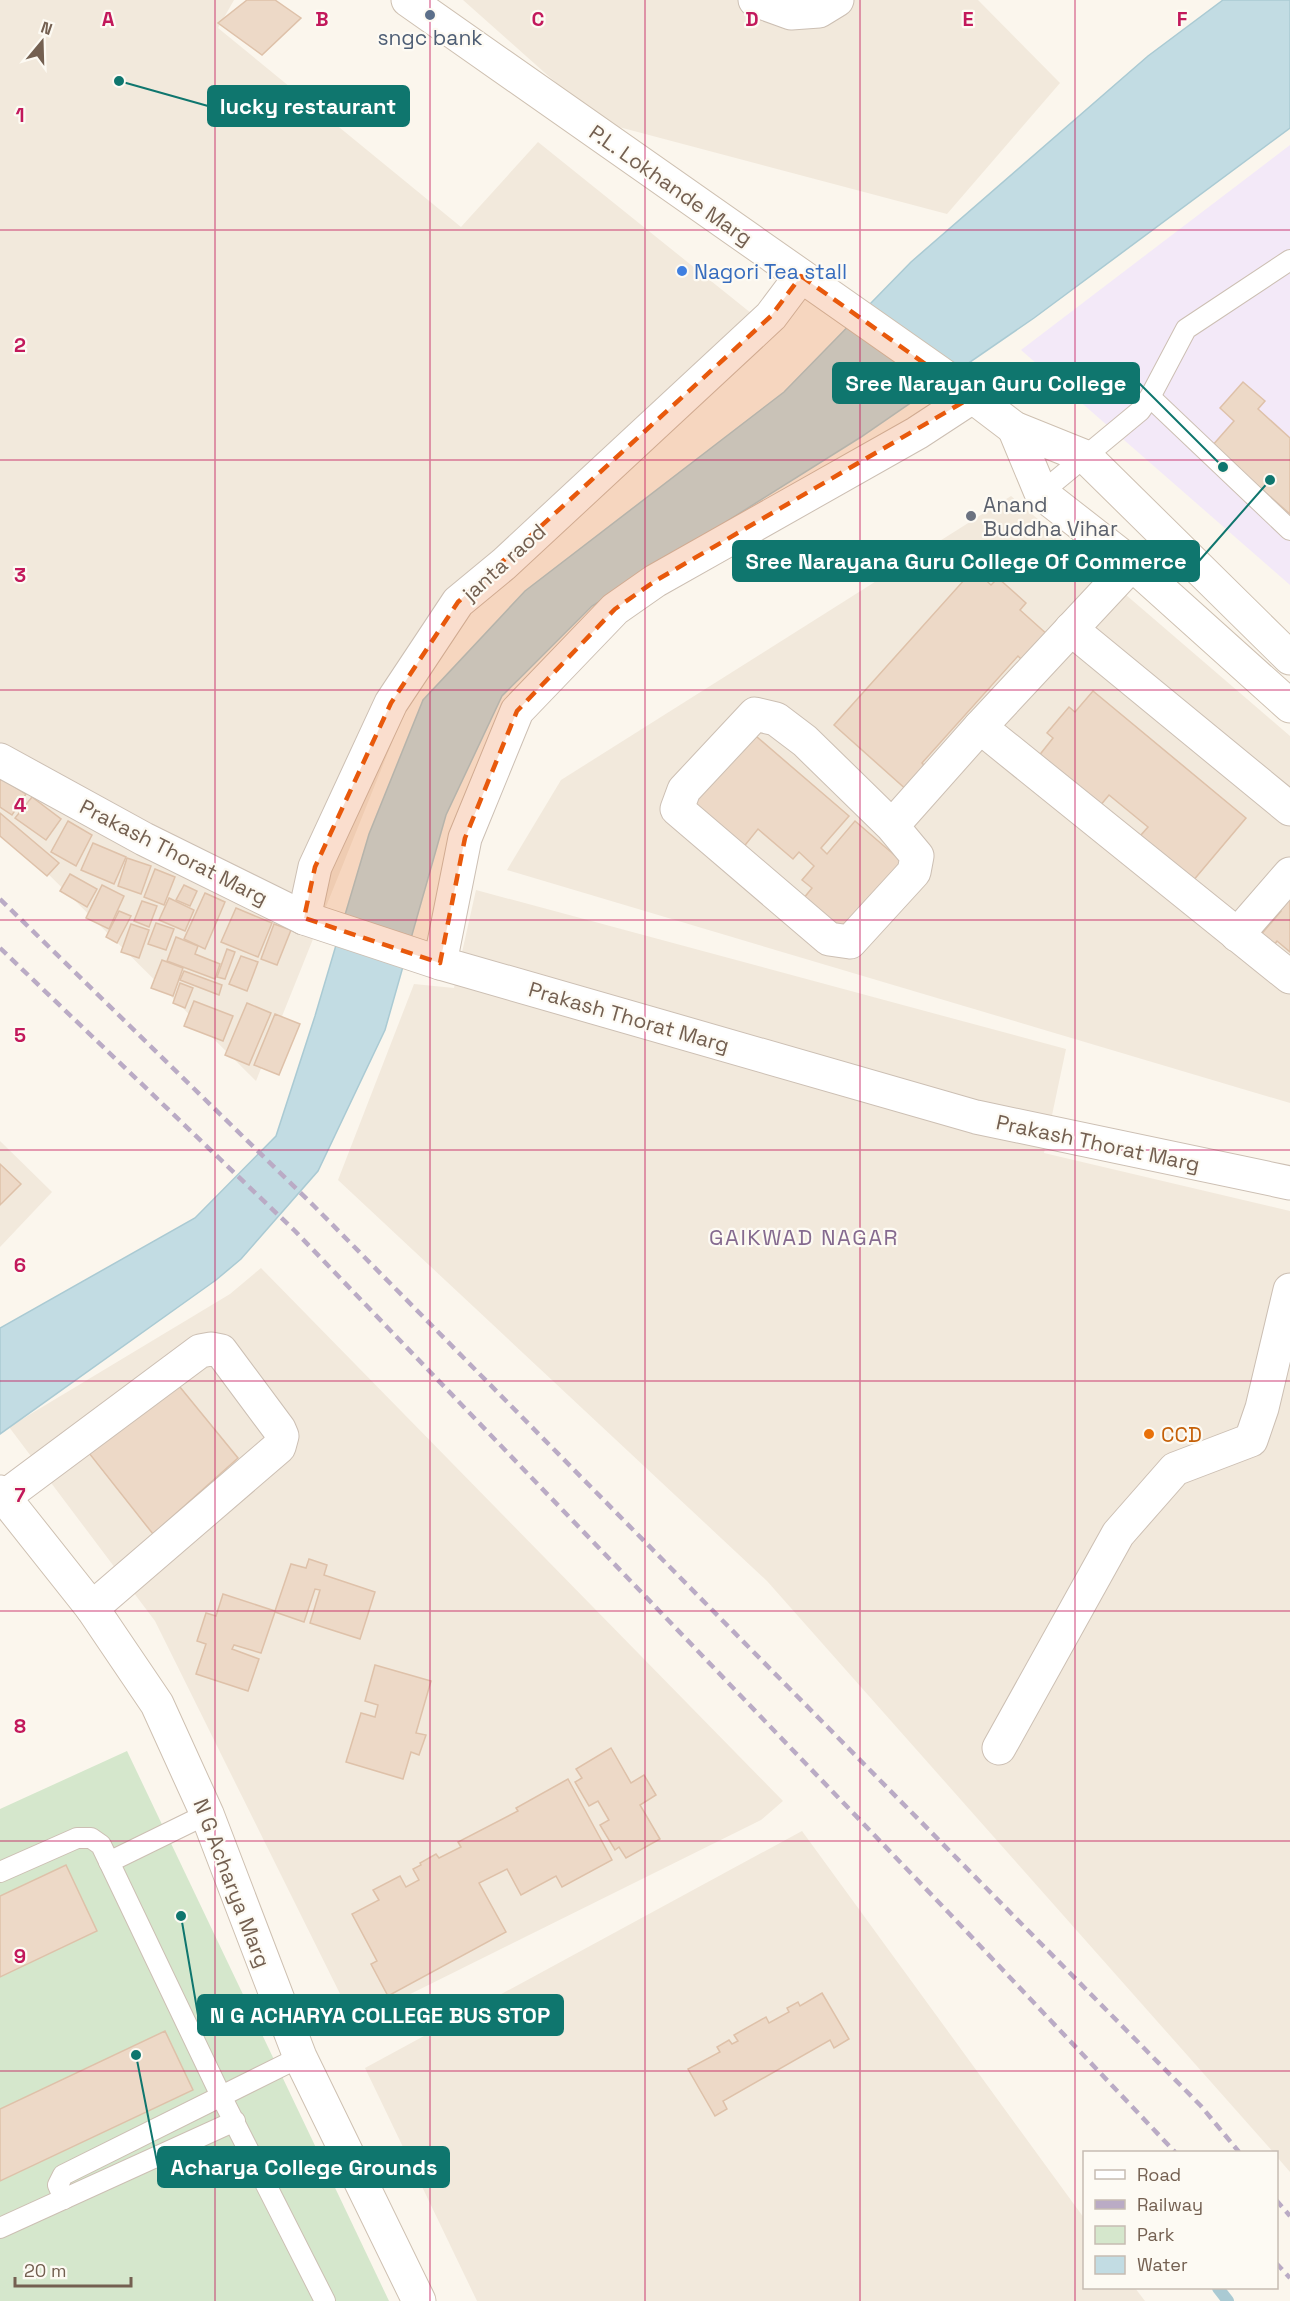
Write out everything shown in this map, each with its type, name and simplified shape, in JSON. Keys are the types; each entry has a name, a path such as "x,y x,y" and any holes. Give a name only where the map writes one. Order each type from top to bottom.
{"street":[{"name":"P.L. Lokhande Marg","path":"408,0 1014,428"},
{"path":"755,0 790,13 819,11 837,0"},
{"name":"janta raod","path":"316,922 315,867 392,703 458,602 504,564 807,280"},
{"path":"432,960 465,838 517,711 615,609 655,581 917,433 968,394"},
{"path":"1014,428 1086,457 1290,658"},
{"path":"1014,428 1041,493 1132,564 1290,706"},
{"path":"892,826 980,727 1132,564"},
{"path":"1071,629 1290,808"},
{"path":"755,714 776,719 805,741 892,826 917,856 914,872 850,942 829,939 677,809 684,790 755,714"},
{"path":"980,727 1290,977"},
{"name":"Prakash Thorat Marg","path":"0,760 144,839 316,922 432,960 976,1117 1290,1183"},
{"path":"1237,935 1290,874"},
{"path":"999,1748 1118,1534 1175,1469 1251,1440 1262,1408 1290,1290"},
{"path":"1,1496 200,1351 212,1349 221,1351 279,1429 282,1436 279,1447 92,1608"},
{"name":"N G Acharya Marg","path":"1,1496 92,1608 157,1704 207,1814 300,2057 419,2301"}],"lane":[{"path":"1041,493 1140,411 1150,397 1186,329 1290,260"},
{"path":"1150,397 1290,530"},
{"path":"109,1862 207,1814"},
{"path":"0,1872 77,1838 91,1838 101,1845 221,2096 325,2301"},
{"path":"64,2199 58,2185 63,2175 300,2057"},
{"path":"0,2228 235,2121"}],"highlighted area":[{"path":"801,276 972,397 655,581 615,609 517,711 465,838 440,963 304,918 315,867 391,703 458,602 771,316"}],"shaded area":[{"path":"0,0 234,0 218,28 461,227 538,142 767,326 434,638 256,1081 0,826"},
{"path":"463,0 978,0 1060,83 947,214 600,122"},
{"path":"1290,145 1290,585 1021,350"},
{"path":"1011,496 1290,736 1290,1103 507,870 561,780"},
{"path":"476,890 1066,1049 1044,1153 1290,1211 1290,2172 1278,2158 1278,2151 1272,2151 767,1581 338,1180 414,984 454,988"},
{"path":"0,1141 52,1192 0,1247"},
{"path":"261,1268 783,1801 761,1820 354,2022 155,1621 9,1427 230,1294"},
{"path":"802,1831 1083,2217 1083,2289 1136,2289 1145,2301 477,2301 365,2068"}],"green space":[{"path":"127,1751 389,2301 0,2301 0,1809"}],"water":[{"path":"1223,0 1290,0 1290,128 1034,318 861,437 592,606 502,696 446,815 385,1030 318,1171 241,1259 216,1280 0,1434 0,1328 195,1218 276,1136 315,1016 369,834 423,700 525,591 784,392 911,262 1148,56"}],"building":[{"path":"247,0 275,0 301,18 262,55 218,23"},
{"path":"1243,382 1265,401 1258,409 1290,438 1290,514 1212,446 1234,421 1220,408"},
{"path":"974,569 991,585 998,578 1026,603 1020,610 1049,636 1025,663 1018,656 922,763 929,770 909,792 834,725"},
{"path":"1093,691 1246,818 1187,888 1133,844 1148,827 1109,795 1095,812 1034,762 1053,738 1047,733 1069,707 1075,712"},
{"path":"750,731 849,816 821,848 827,854 855,821 906,865 846,936 803,899 812,888 802,880 814,866 799,852 793,859 758,829 742,849 688,803"},
{"path":"2,779 26,794 12,815 0,807 0,781"},
{"path":"32,797 61,819 46,840 15,818"},
{"path":"0,813 59,863 47,876 0,836"},
{"path":"68,821 92,835 76,866 51,852"},
{"path":"93,843 126,857 114,884 81,870"},
{"path":"127,858 151,866 141,894 118,886"},
{"path":"155,869 175,877 164,905 144,897"},
{"path":"70,874 97,889 87,907 60,891"},
{"path":"1290,881 1290,952 1277,941 1272,948 1259,937 1281,911 1272,903"},
{"path":"102,885 124,896 109,929 86,918"},
{"path":"184,885 197,891 190,906 176,900"},
{"path":"205,893 225,902 205,949 184,939"},
{"path":"169,898 194,910 185,931 159,920"},
{"path":"142,901 157,906 149,927 134,921"},
{"path":"236,908 272,923 258,957 221,942"},
{"path":"119,911 131,916 117,943 106,937"},
{"path":"156,923 174,929 166,950 148,944"},
{"path":"131,924 149,930 139,958 121,952"},
{"path":"274,924 291,930 277,965 261,959"},
{"path":"176,937 198,946 195,954 220,964 215,979 167,961"},
{"path":"227,949 235,952 225,979 217,977"},
{"path":"241,956 258,962 247,991 229,984"},
{"path":"162,960 183,968 173,996 151,988"},
{"path":"184,971 222,985 219,995 180,980"},
{"path":"180,983 193,988 185,1008 173,1003"},
{"path":"194,1001 233,1016 223,1041 184,1026"},
{"path":"247,1003 271,1013 249,1065 225,1055"},
{"path":"275,1014 300,1024 279,1075 254,1065"},
{"path":"0,1164 21,1184 0,1205"},
{"path":"175,1381 238,1458 153,1534 85,1448"},
{"path":"309,1559 327,1565 324,1575 375,1592 360,1639 310,1623 320,1590 315,1589 304,1622 275,1612 261,1653 234,1645 232,1649 259,1659 248,1691 196,1674 206,1644 197,1641 206,1613 216,1616 223,1594 275,1611 291,1564 306,1568"},
{"path":"375,1665 431,1681 416,1733 426,1735 419,1755 411,1752 403,1779 346,1762 361,1713 375,1717 378,1705 365,1701"},
{"path":"611,1748 631,1783 644,1775 656,1795 640,1805 660,1839 626,1858 619,1847 615,1850 600,1825 609,1820 598,1801 589,1806 575,1782 582,1778 576,1769"},
{"path":"568,1779 612,1860 562,1887 556,1876 521,1895 507,1869 479,1883 506,1932 388,1996 371,1964 377,1961 352,1914 379,1900 373,1890 400,1876 406,1887 419,1880 413,1869 421,1865 420,1863 436,1854 439,1858 461,1847 458,1842 518,1811 516,1808"},
{"path":"66,1865 97,1931 0,1977 0,1896"},
{"path":"822,1993 849,2039 834,2048 830,2040 723,2101 727,2109 715,2116 688,2069 720,2052 717,2047 729,2040 732,2044 738,2041 734,2035 766,2017 769,2023 789,2012 787,2008 798,2002 800,2006"},
{"path":"165,2031 193,2090 0,2181 0,2109"}],"waterway":[{"path":"1219,2289 1228,2301"}],"railway":[{"path":"0,899 314,1206 1201,2106 1238,2151"},
{"path":"0,948 295,1231 1174,2151"},
{"path":"1278,2202 1290,2216"},
{"path":"1278,2265 1290,2278"}],"place":[{"name":"sngc bank","path":"430,15"},
{"name":"lucky restaurant","path":"119,81"},
{"name":"Nagori Tea stall","path":"682,271"},
{"name":"Sree Narayan Guru College","path":"1223,467"},
{"name":"Sree Narayana Guru College Of Commerce","path":"1270,480"},
{"name":"Anand Buddha Vihar","path":"971,516"},
{"name":"CCD","path":"1149,1434"},
{"name":"N G ACHARYA COLLEGE BUS STOP","path":"181,1916"},
{"name":"Acharya College Grounds","path":"136,2055"}],"district":[{"name":"GAIKWAD NAGAR","path":"804,1237"}]}
